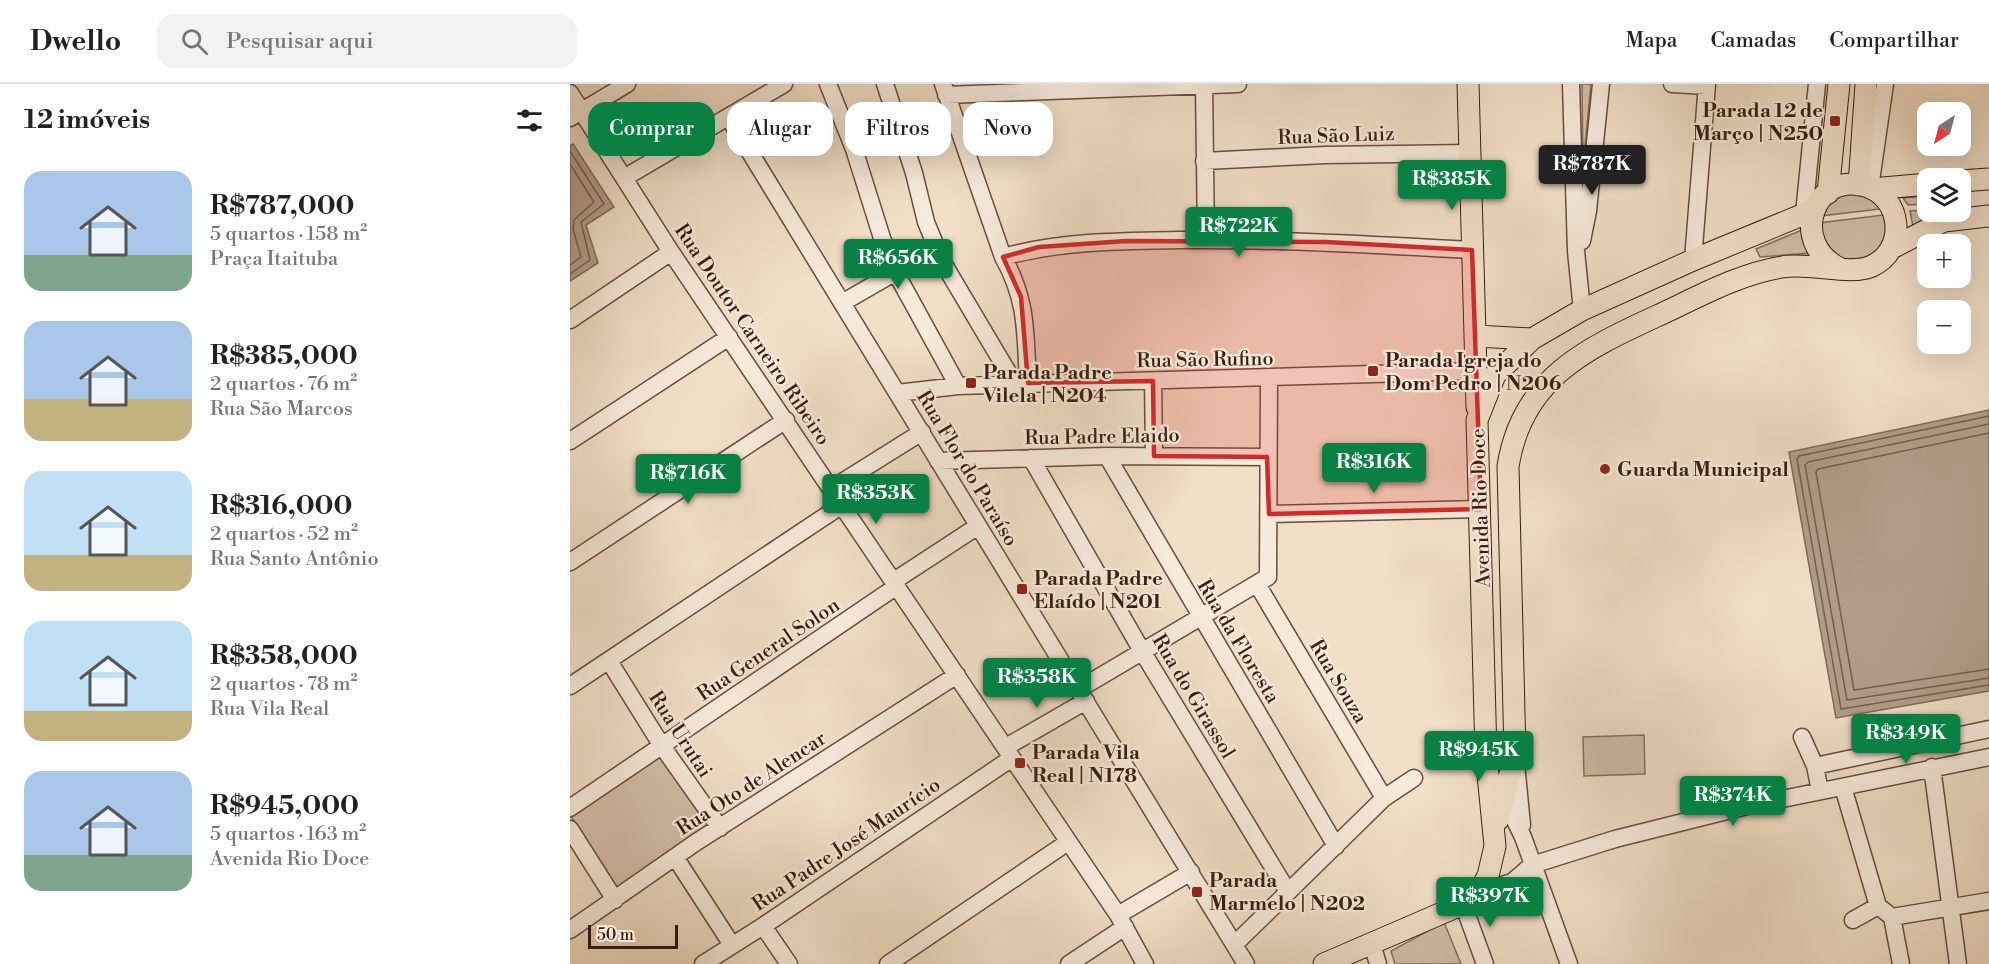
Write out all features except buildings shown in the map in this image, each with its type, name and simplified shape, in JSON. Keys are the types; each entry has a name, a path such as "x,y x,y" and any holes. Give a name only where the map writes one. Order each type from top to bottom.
{"main road":[{"path":"1468,84 1477,420"},
{"path":"1839,84 1828,193 1848,185 1867,188 1917,185"},
{"path":"1866,84 1867,188"},
{"path":"1971,181 1989,179"},
{"path":"1867,188 1885,198 1893,211 1897,226 1892,248"},
{"name":"Avenida Rio Doce","path":"1471,898 1493,860 1494,835 1486,754 1477,420 1495,375 1532,339 1582,310 1693,260 1809,212 1828,193"},
{"path":"1809,212 1814,244 1828,263 1839,268"},
{"name":"Avenida Rio Doce","path":"1494,835 1515,754 1508,466 1513,439 1525,413 1551,379 1565,365 1591,347 1710,291 1760,271 1785,266 1849,270 1869,268 1878,263 1892,248 1944,221 1989,216"},
{"path":"1476,336 1532,339"},
{"path":"1323,964 1375,954 1471,898"}],"street":[{"path":"576,114 627,84"},
{"path":"755,102 784,84"},
{"path":"828,84 854,149 882,238 896,272 958,386"},
{"path":"885,84 914,173 926,222 937,248 1022,384"},
{"path":"1022,384 1021,297 1017,283 1003,257 944,90 1238,84"},
{"path":"1571,84 1576,251 1582,310"},
{"path":"1576,251 1581,242 1588,211 1601,84"},
{"path":"1672,84 1707,85 1693,260"},
{"path":"1809,212 1817,84"},
{"path":"1867,188 1885,84"},
{"path":"1204,85 1206,240"},
{"name":"Rua Doutor Carneiro Ribeiro","path":"570,93 576,114 624,178 671,252 1009,752 1146,961"},
{"path":"624,178 727,119"},
{"name":"Rua São Luiz","path":"1204,161 1325,155 1470,153"},
{"name":"Rua Flor do Paraíso","path":"752,156 1246,964"},
{"path":"1003,257 1039,247 1070,243 1206,240 1326,242 1472,250"},
{"path":"842,303 937,248"},
{"path":"570,320 671,252"},
{"path":"570,441 729,337"},
{"name":"Rua São Rufino","path":"897,393 958,386 1269,379 1477,371"},
{"path":"1261,582 1270,570 1267,457 1269,379"},
{"path":"1153,381 1154,456"},
{"path":"570,562 786,420"},
{"path":"831,489 922,432"},
{"name":"Rua Padre Elaido","path":"938,461 1107,456 1267,457"},
{"name":"Rua da Floresta","path":"1107,456 1336,846"},
{"name":"Rua do Girassol","path":"1031,458 1142,651 1288,892"},
{"path":"570,686 842,505"},
{"path":"1269,514 1481,509"},
{"name":"Rua General Solon","path":"570,808 978,526"},
{"name":"Rua Padre José Maurício","path":"703,964 763,926 1009,752 1142,651 1261,582"},
{"name":"Rua Souza","path":"1261,582 1384,798"},
{"name":"Rua Urutai","path":"609,661 662,746 720,828"},
{"name":"Rua Oto de Alencar","path":"570,930 675,857 957,675"},
{"path":"1815,766 1989,729"},
{"path":"1802,737 1815,766 1820,791"},
{"path":"1936,741 1949,908 1958,964"},
{"name":"Avenida Rio Doce","path":"1486,754 1503,797 1523,837 1569,964"},
{"name":"Avenida Rio Doce","path":"1515,754 1523,837"},
{"path":"1485,964 1471,898 1512,882 1532,865 1615,839 1820,791 1989,757"},
{"path":"1235,944 1384,798 1414,778"},
{"path":"1843,787 1901,964"},
{"path":"570,829 615,900"},
{"path":"888,964 1068,842"},
{"path":"675,857 732,945"},
{"path":"1069,964 1121,921 1191,872"},
{"path":"1853,920 1885,911 1949,908 1989,901"},
{"path":"763,926 789,964"}],"highlighted area":[{"path":"1126,241 1326,242 1472,250 1481,509 1269,514 1267,457 1154,456 1153,381 1028,383 1021,297 1003,257 1039,247"}],"shaded area":[{"path":"1582,84 1591,84 1583,167"},
{"path":"1852,188 1888,208 1820,216 1823,206"},
{"path":"1917,197 1917,205 1908,205 1903,198"},
{"path":"1910,211 1917,211 1917,222 1925,222 1913,227"},
{"path":"1891,214 1883,252 1861,259 1846,259 1833,253 1823,239 1819,223"},
{"path":"1802,230 1810,253 1760,257 1756,249"},
{"path":"1644,735 1645,774 1584,776 1583,737"},
{"path":"663,753 715,824 618,889 570,815"},
{"path":"1444,922 1461,964 1395,964 1391,951"}],"water":[{"path":"573,144 614,207 586,225 598,263 570,281 570,146"},
{"path":"1989,410 1989,691 1836,718 1789,452"}],"place":[{"name":"Parada 12 de Março | N250","path":"1835,121"},
{"name":"Parada Igreja do Dom Pedro | N206","path":"1373,371"},
{"name":"Parada Padre Vilela | N204","path":"971,383"},
{"name":"Guarda Municipal","path":"1605,469"},
{"name":"Parada Padre Elaído | N201","path":"1022,589"},
{"name":"Parada Vila Real | N178","path":"1020,763"},
{"name":"Parada Marmelo | N202","path":"1197,892"}]}
